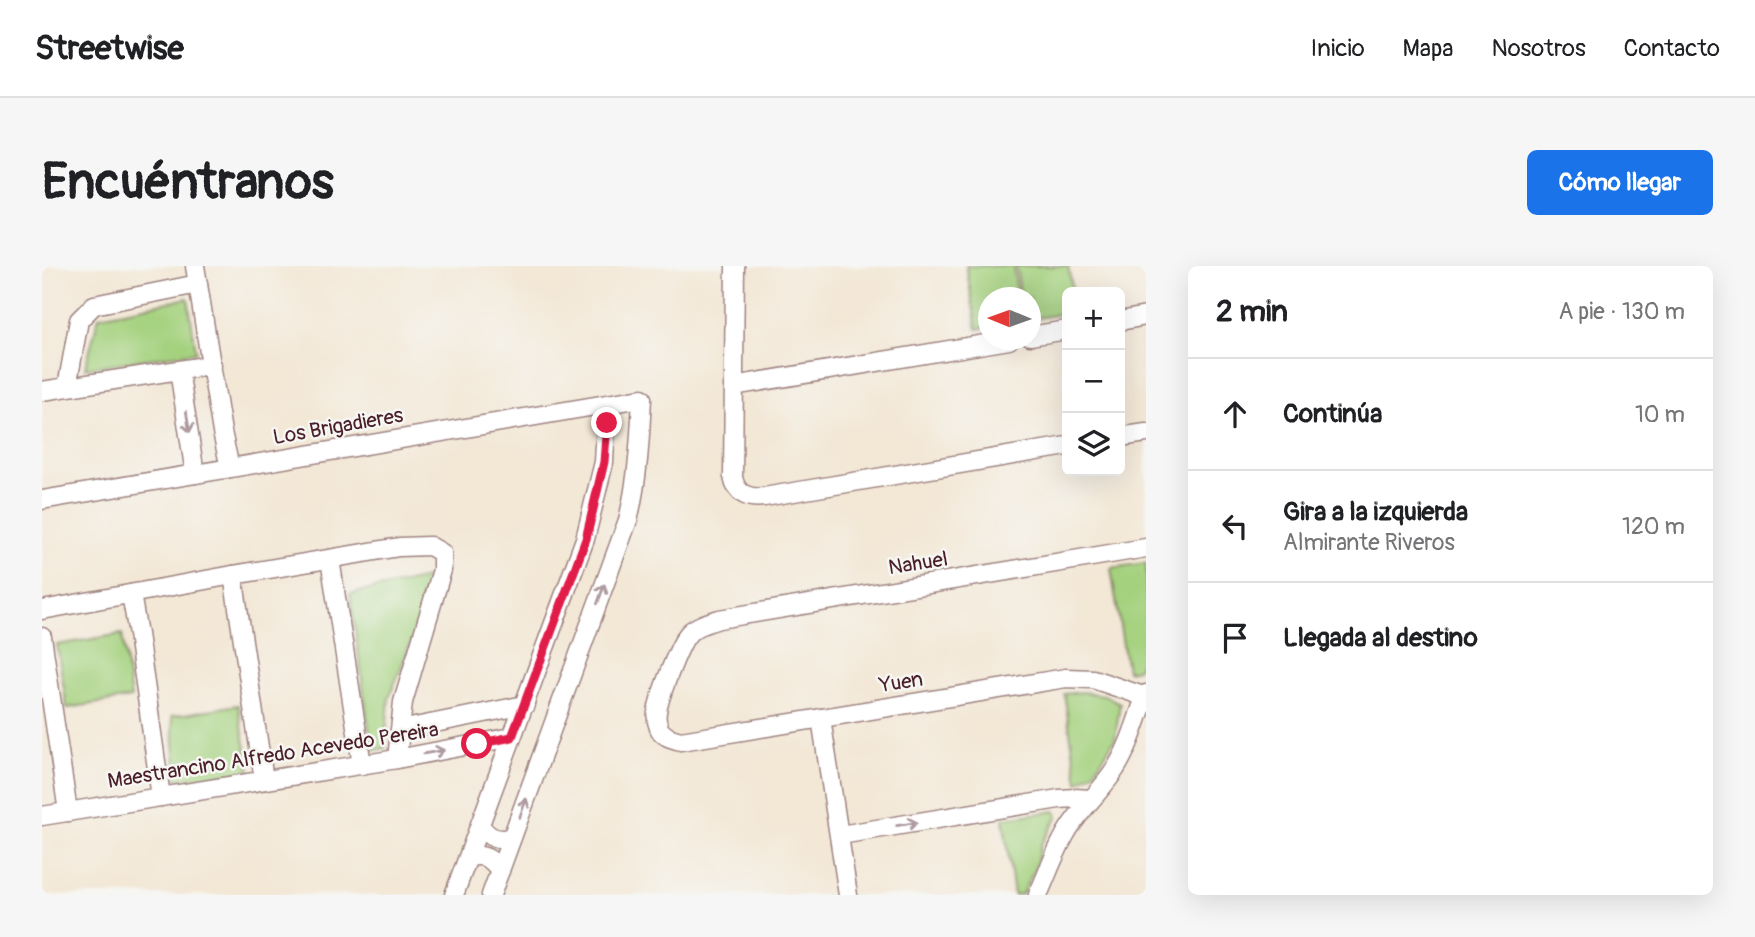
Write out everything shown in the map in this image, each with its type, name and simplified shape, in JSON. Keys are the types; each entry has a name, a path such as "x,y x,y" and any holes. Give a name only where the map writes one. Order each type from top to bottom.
{"street":[{"path":"739,267 733,386 733,477 741,493 759,497 1062,447"},
{"path":"67,387 79,320 94,305 197,275 230,468"},
{"path":"1125,320 1146,316"},
{"path":"1041,334 1062,331"},
{"path":"733,386 978,345"},
{"path":"42,391 212,365"},
{"path":"179,370 195,474"},
{"name":"Los Brigadieres","path":"42,500 642,398 637,474 628,520 513,837"},
{"path":"454,895 586,539 604,462 607,404"},
{"path":"1125,436 1146,433"},
{"path":"42,610 399,547 430,546 442,553 442,570 403,702 397,759"},
{"name":"Nahuel","path":"663,733 656,718 659,706 681,644 698,626 719,619 1146,548"},
{"path":"330,559 362,765"},
{"path":"233,575 264,780"},
{"path":"131,594 161,797"},
{"path":"42,637 68,812"},
{"name":"Yuen","path":"663,733 673,740 690,741 1076,677 1101,680 1146,696"},
{"path":"1038,895 1061,841 1079,813 1114,772 1141,724 1146,696"},
{"path":"400,730 525,705"},
{"path":"821,718 848,895"},
{"name":"Maestrancino Alfredo Acevedo Pereira","path":"42,816 362,765 512,737"},
{"path":"840,835 1059,799 1090,799"},
{"path":"480,825 492,837 513,837 491,895"},
{"path":"468,858 487,858 493,861 500,871"}],"green space":[{"path":"966,266 1013,266 1016,287 978,287 977,329"},
{"path":"1016,266 1068,266 1072,287 1062,287 1062,314 1041,317 1041,287 1019,287"},
{"path":"188,298 196,352 85,368 99,316"},
{"path":"1146,563 1146,648 1137,669 1127,671 1111,568"},
{"path":"437,576 389,698 385,748 372,751 350,594"},
{"path":"122,634 131,698 67,708 57,645"},
{"path":"1082,692 1104,695 1120,703 1115,739 1094,772 1078,782 1064,694"},
{"path":"238,705 250,771 177,780 172,716"},
{"path":"1055,811 1058,816 1041,844 1035,868 1022,894 1014,895 1003,818"}],"route":[{"path":"477,744 512,737 586,539 604,462 607,423"}]}
